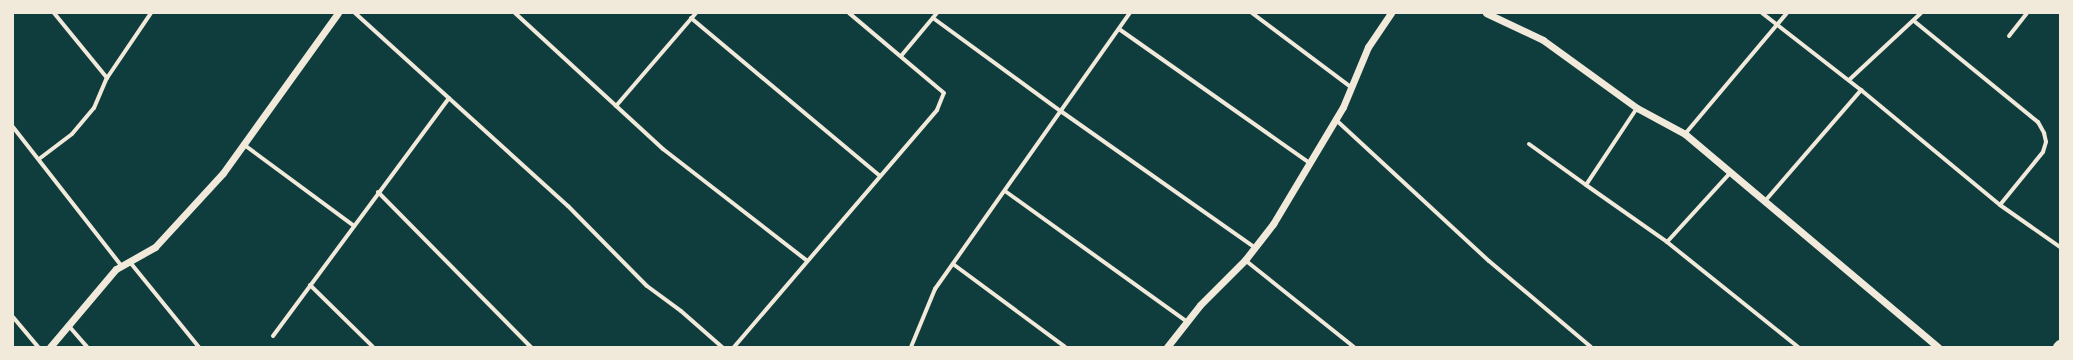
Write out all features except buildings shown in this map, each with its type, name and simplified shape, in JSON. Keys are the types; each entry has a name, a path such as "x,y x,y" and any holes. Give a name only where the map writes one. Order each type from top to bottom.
{"street":[{"path":"54,13 107,78"},
{"path":"39,159 72,134 94,108 107,78 151,13"},
{"path":"50,347 121,265 155,247 223,173 338,13"},
{"path":"355,13 568,206 647,286 681,311 722,347"},
{"path":"515,13 663,149 806,260"},
{"path":"616,106 696,13"},
{"path":"734,347 806,260 937,110 944,93 849,13"},
{"path":"856,18 860,13"},
{"path":"901,56 937,13"},
{"path":"911,347 935,289 1062,112 1130,13"},
{"path":"1252,13 1351,87"},
{"path":"1167,347 1187,322 1245,260 1273,224 1308,162 1335,119 1351,87 1368,47 1391,13"},
{"path":"1486,13 1543,40 1637,108 1685,134 1937,347"},
{"path":"1762,13 1849,80 2000,205 2060,247"},
{"path":"1685,134 1787,13"},
{"path":"1849,80 1921,13"},
{"path":"2009,36 2027,13"},
{"path":"692,18 880,176"},
{"path":"933,18 1062,112 1254,247"},
{"path":"1914,21 2038,122 2044,133 2043,152 2000,205"},
{"path":"1119,28 1308,162"},
{"path":"1765,201 1861,90"},
{"path":"273,336 449,98"},
{"path":"1586,185 1637,108"},
{"path":"1335,119 1489,261 1590,347"},
{"path":"13,127 121,265"},
{"path":"243,144 354,225"},
{"path":"1529,144 1667,242 1798,347"},
{"path":"1667,242 1731,172"},
{"path":"1005,191 1187,322"},
{"path":"378,192 531,347"},
{"path":"1245,260 1354,347"},
{"path":"129,261 199,347"},
{"path":"952,264 1065,347"},
{"path":"310,285 373,347"},
{"path":"13,317 38,347"},
{"path":"68,325 87,347"}]}
